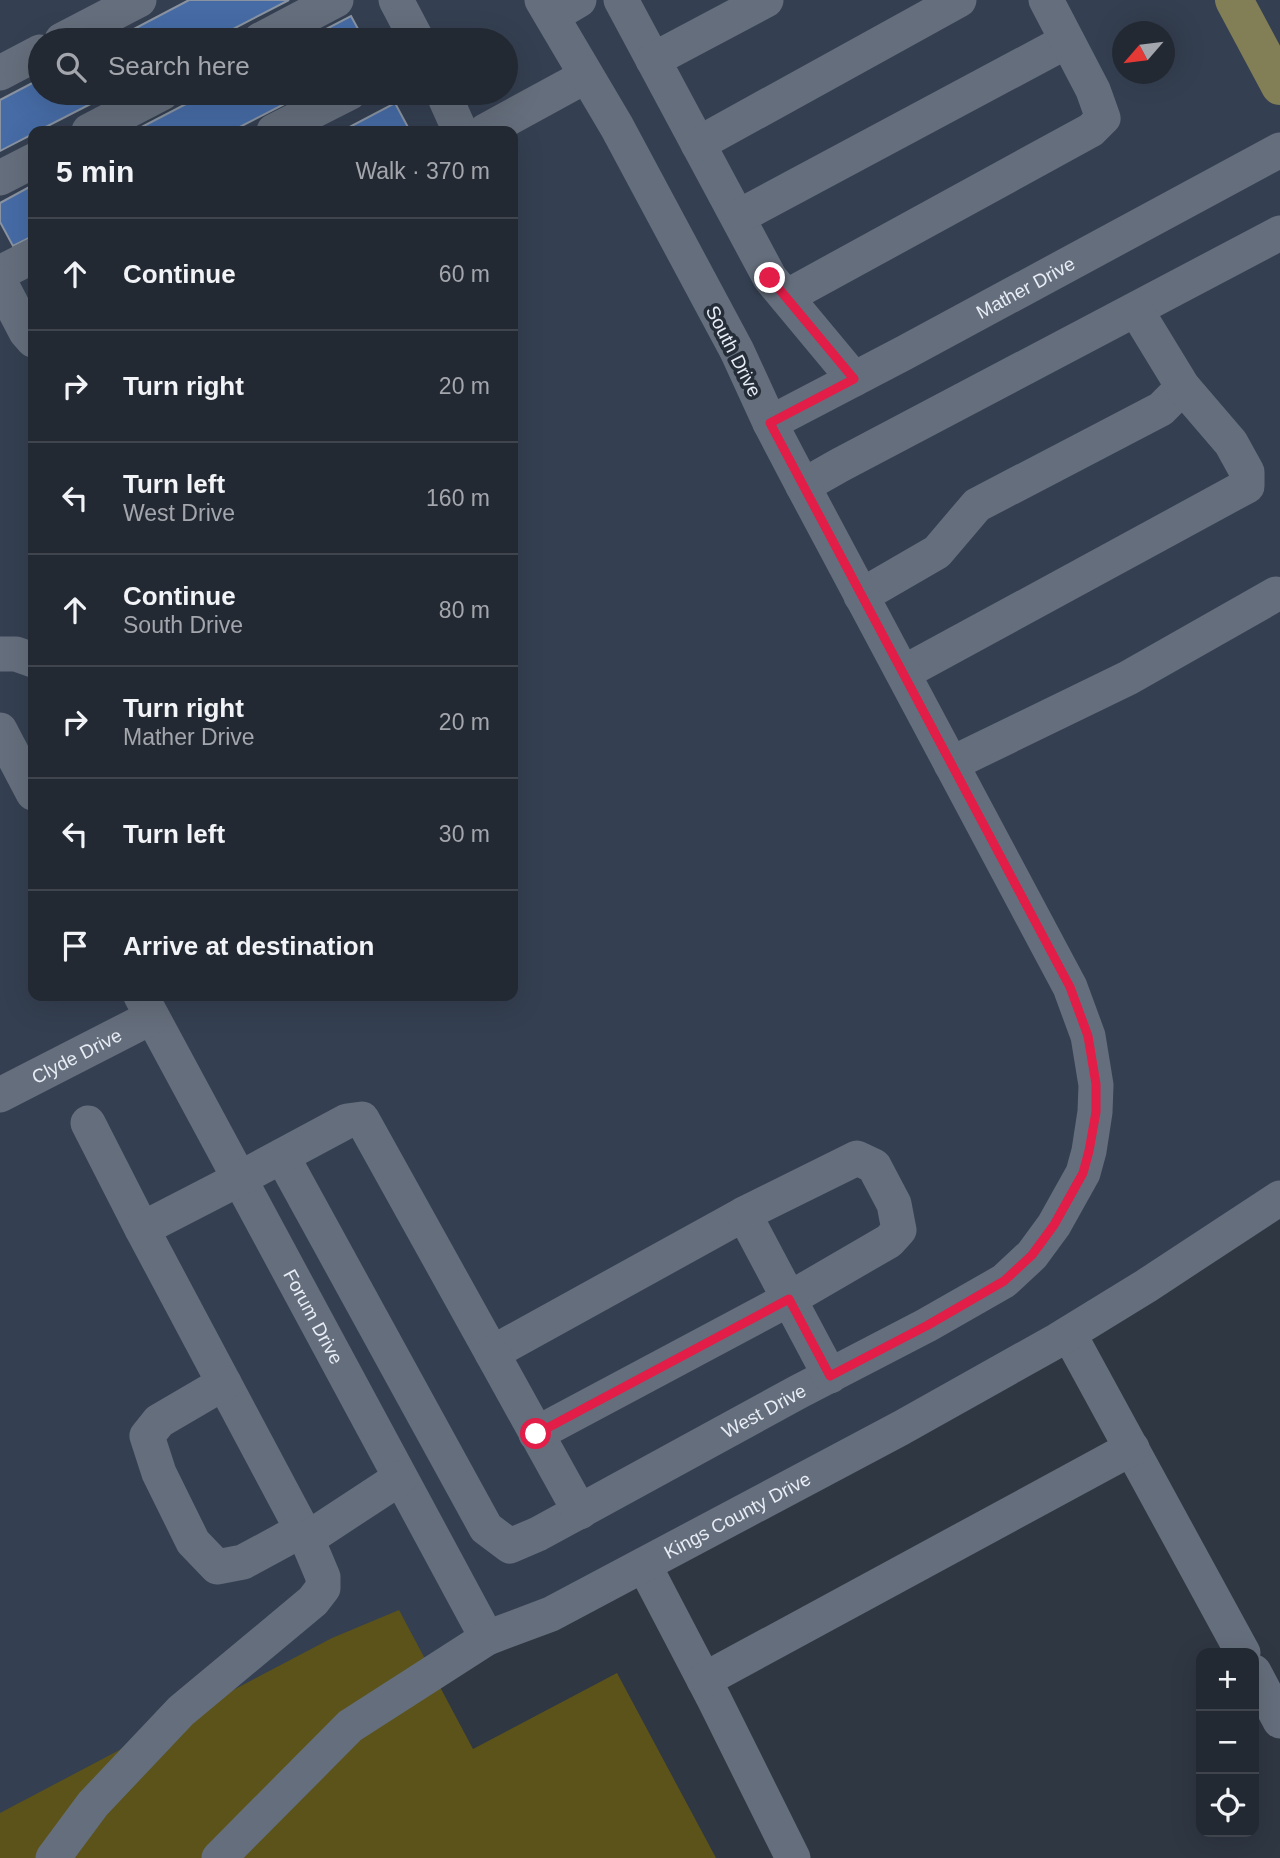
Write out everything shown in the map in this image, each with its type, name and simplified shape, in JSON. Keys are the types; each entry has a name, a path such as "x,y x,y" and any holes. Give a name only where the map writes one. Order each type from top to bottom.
{"main road":[{"path":"1234,0 1280,86"}],"street":[{"path":"85,28 139,0"},
{"path":"283,28 336,0"},
{"path":"396,0 411,28"},
{"path":"621,0 770,278 854,379"},
{"path":"653,60 766,0"},
{"path":"698,144 959,0"},
{"path":"786,297 1091,130 1103,118 1093,90 1046,0"},
{"name":"South Drive","path":"558,5 586,76 617,127 737,351 770,423 955,772"},
{"path":"738,217 1067,41"},
{"path":"0,73 28,58"},
{"path":"494,126 586,76"},
{"path":"99,126 139,105"},
{"path":"284,126 325,105"},
{"path":"448,105 458,126"},
{"name":"Mather Drive","path":"770,423 1280,150"},
{"path":"0,178 28,164"},
{"path":"803,486 1280,233"},
{"path":"0,273 28,259"},
{"path":"0,282 28,334"},
{"path":"903,673 1247,486 1247,472 1231,443 1183,387 1136,310"},
{"path":"861,596 937,552 976,505 1161,409 1183,387"},
{"path":"955,772 1276,594"},
{"path":"0,654 16,654 28,658"},
{"path":"0,730 28,783"},
{"name":"West Drive","path":"282,1156 486,1528 510,1546 580,1512 928,1325 1004,1281 1032,1255 1054,1225 1083,1173 1096,1112 1096,1084 1088,1036 1070,987 955,772"},
{"name":"Clyde Drive","path":"0,1095 146,1007"},
{"name":"Forum Drive","path":"146,1007 487,1637"},
{"path":"142,1229 347,1121 362,1119 580,1512"},
{"path":"53,1858 93,1804 181,1711 313,1601 323,1588 323,1577 305,1535 88,1123"},
{"path":"492,1353 744,1214 857,1158 874,1166 894,1204 899,1230 889,1241 789,1299 536,1434"},
{"name":"Kings County Drive","path":"219,1858 350,1726 487,1637 551,1614 913,1421 1069,1334 1280,1198"},
{"path":"744,1214 830,1376"},
{"path":"1069,1334 1240,1648"},
{"path":"224,1383 159,1421 147,1436 159,1473 193,1542 217,1567 243,1562 305,1535 400,1478"},
{"path":"704,1680 1132,1448"},
{"path":"644,1565 793,1858"},
{"path":"1259,1681 1280,1721"}],"shaded area":[{"path":"0,0 1280,0 1280,1198 551,1614 0,1858"},
{"path":"399,1610 473,1749 617,1673 716,1858 0,1858 0,1813 332,1638"}],"building":[{"path":"189,0 289,0 235,28 136,28"},
{"path":"351,16 358,28 328,28"},
{"path":"28,85 28,105 89,105 48,126 28,126 28,137 0,151 0,100"},
{"path":"184,105 283,105 242,126 144,126"},
{"path":"396,105 407,126 351,126"},
{"path":"28,188 28,238 13,246 0,222 0,203"}],"route":[{"path":"536,1434 789,1299 830,1376 928,1325 1004,1281 1032,1255 1054,1225 1083,1173 1089,1151 1096,1112 1096,1084 1088,1036 1070,987 770,423 854,379 770,278"}]}
